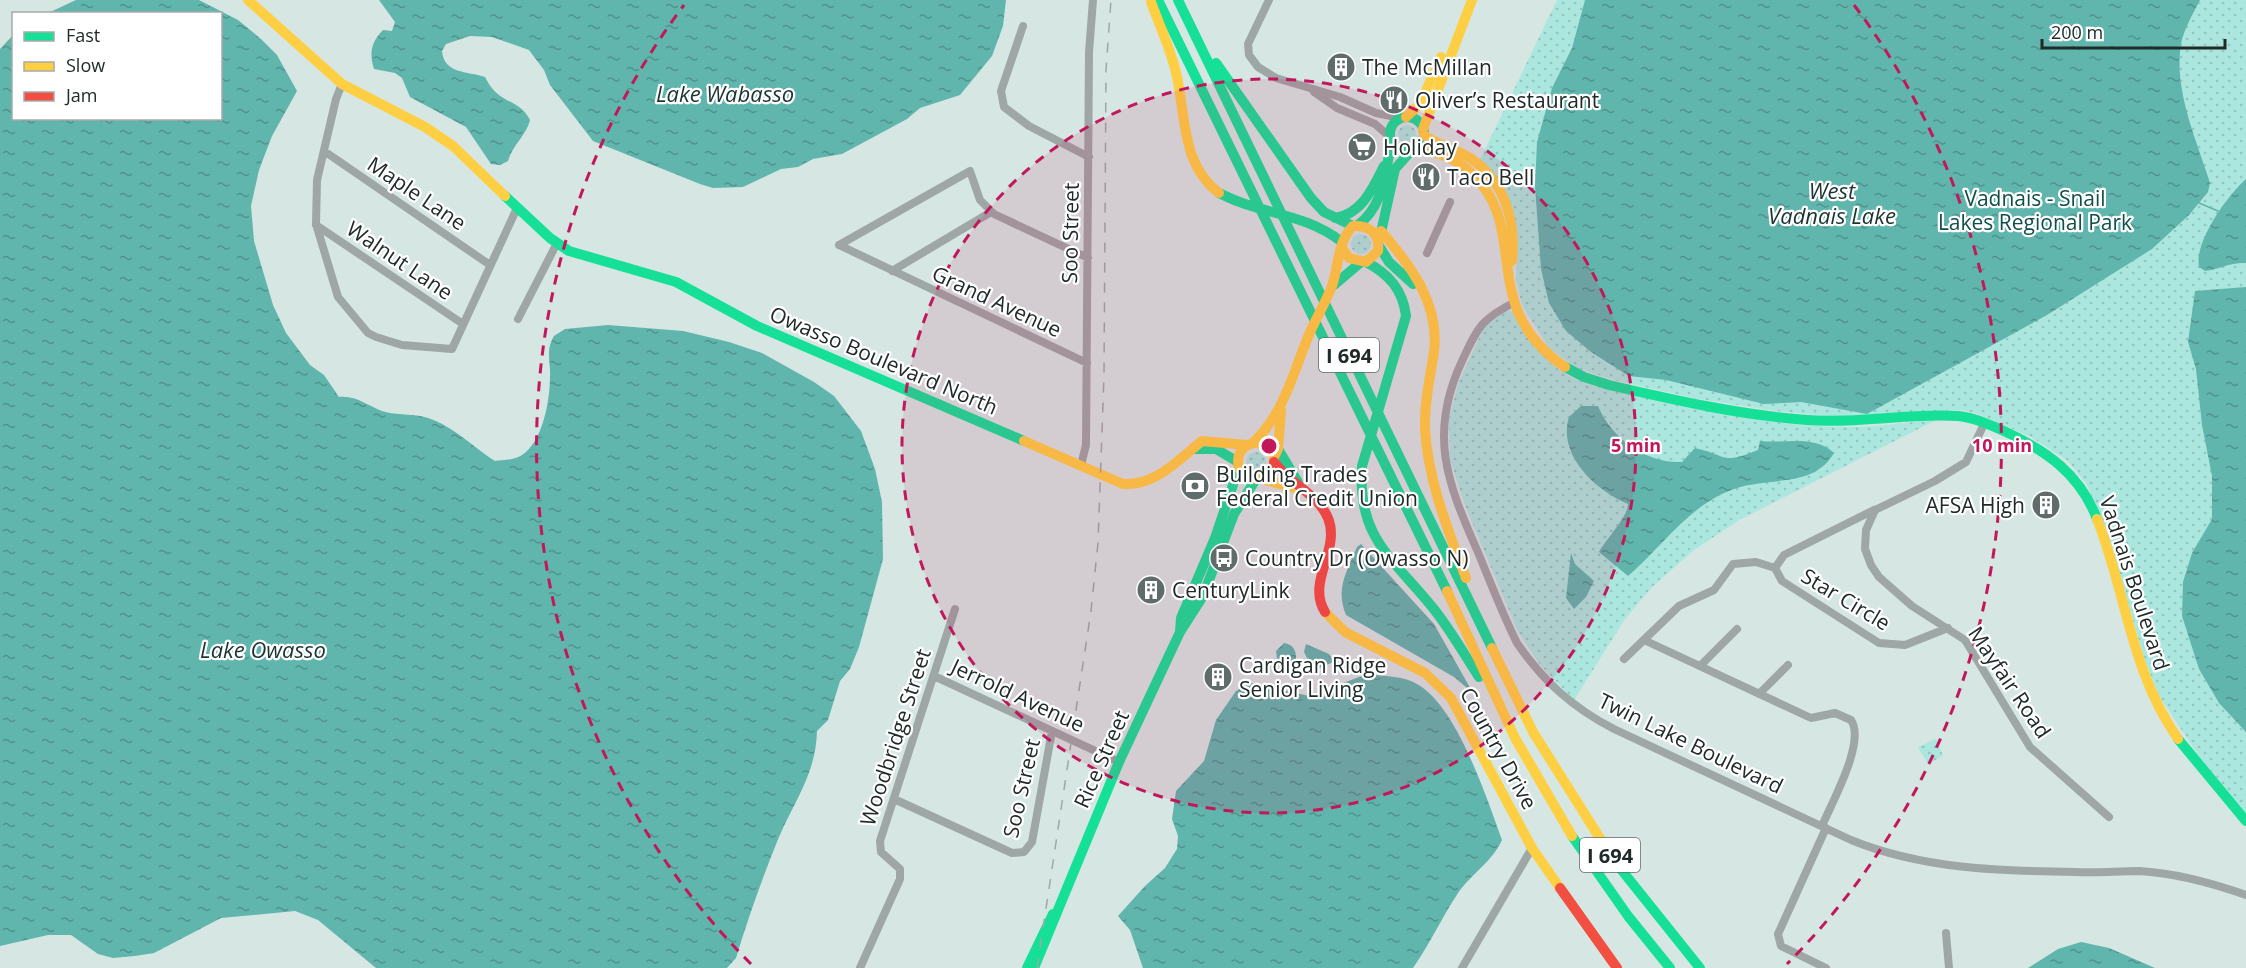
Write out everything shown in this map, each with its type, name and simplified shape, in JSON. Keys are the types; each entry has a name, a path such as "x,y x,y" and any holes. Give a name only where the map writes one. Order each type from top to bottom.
{"main road":[{"path":"1150,0 1177,78 1186,141 1192,159 1218,191 1243,204 1315,222 1342,245 1348,258 1381,270 1395,284 1406,305 1403,331 1362,468 1361,510 1372,534 1449,630 1536,776"},
{"name":"I 694","path":"1158,0 1536,776 1604,884 1670,968"},
{"name":"I 694","path":"1178,0 1533,732 1593,830 1640,896 1700,968"},
{"path":"1259,479 1270,472 1275,456 1281,410 1308,337 1332,287 1347,231 1369,218 1377,205 1392,126 1420,104 1451,35 1472,0"},
{"name":"Owasso Boulevard North","path":"255,2 312,59 342,84 440,136 464,155 517,208 557,243 580,256 639,270 681,284 757,326 1123,484 1136,484 1153,478 1205,440 1250,444"},
{"path":"1332,287 1363,262 1375,256 1395,169 1414,150 1424,132 1464,15"},
{"path":"1193,32 1311,198 1324,212 1335,218 1373,230 1380,239 1399,252 1431,305 1435,337 1425,419 1433,489 1505,678"},
{"path":"1403,118 1417,120 1424,132 1476,162 1492,187"},
{"path":"1391,139 1400,150 1426,150 1457,162 1492,187"},
{"path":"1335,218 1349,215 1366,198 1384,166"},
{"name":"Vadnais Boulevard","path":"1492,187 1502,218 1515,302 1542,348 1568,370 1591,380 1692,403 1806,420 1854,422 1948,416 1966,417 2047,453 2067,469 2082,488 2096,514 2139,664 2151,695 2168,723 2236,813 2246,821"},
{"path":"1238,464 1240,452 1266,432 1281,410"},
{"path":"1250,444 1264,444 1275,456"},
{"path":"1192,449 1216,449 1238,464 1245,476 1302,488"},
{"name":"Country Drive","path":"1275,456 1325,512 1331,528 1330,548 1318,588 1324,612 1345,632 1408,662 1436,680 1451,698 1532,848 1617,968"},
{"name":"Rice Street","path":"1180,632 1181,618 1215,538 1238,464"},
{"name":"Rice Street","path":"1034,968 1052,930 1060,904 1119,762 1180,632 1189,622 1219,557 1242,496 1259,479"},
{"name":"Rice Street","path":"1027,968 1045,926 1060,904"}],"street":[{"name":"Soo Street","path":"1081,465 1086,445 1089,52 1093,0"},
{"path":"1269,0 1248,44 1249,54 1265,72 1340,97 1376,113 1403,118"},
{"path":"1023,26 1002,84 1004,107 1029,126 1089,157"},
{"path":"342,84 317,180 316,225 338,297 368,333 402,345 452,349 517,208"},
{"path":"1308,88 1337,108 1376,124 1391,139"},
{"name":"Maple Lane","path":"324,151 490,265"},
{"name":"Grand Avenue","path":"991,212 976,192 970,171 839,245 1087,363"},
{"path":"1427,253 1450,202"},
{"path":"892,271 991,212 1088,258"},
{"name":"Walnut Lane","path":"316,225 463,324"},
{"path":"518,319 557,243"},
{"name":"Twin Lake Boulevard","path":"1515,302 1486,318 1462,360 1446,406 1444,450 1453,495 1517,643 1544,679 1560,695 1588,715 1824,827 1870,848 1917,862 2077,873 2141,871 2180,876 2246,895"},
{"path":"1875,510 1935,481 1966,462 1984,424"},
{"name":"Star Circle","path":"1875,510 1784,555 1775,568 1782,581 1880,643 1905,645 1948,628"},
{"name":"Mayfair Road","path":"1875,510 1869,521 1865,539 1871,566 1900,598 1965,640 2030,747 2109,817"},
{"path":"1624,659 1679,606 1714,590 1733,564 1756,562 1775,568"},
{"name":"Woodbridge Street","path":"860,968 900,879 900,869 881,852 880,847 956,609"},
{"path":"1700,666 1737,629"},
{"path":"1644,640 1811,718 1841,713 1854,725 1857,736 1850,758 1824,827 1778,933 1781,946 1826,968"},
{"path":"1759,694 1788,665"},
{"name":"Jerrold Avenue","path":"934,676 1119,762"},
{"name":"Soo Street","path":"894,800 1012,853 1024,852 1032,842 1052,731"},
{"path":"1462,968 1532,848"},
{"path":"1946,933 1949,968"}],"green space":[{"name":"West Vadnais Lake","path":"1557,0 2246,0 2246,813 2198,755 2159,696 2146,663 2099,510 2085,482 2068,461 2031,437 1978,414 1961,410 1827,416 1776,411 1693,398 1614,380 1576,368 1549,348 1522,305 1516,280 1517,234 1480,160"},
{"path":"1407,125 1413,128 1416,134 1413,140 1407,143 1401,140 1398,134 1401,128"},
{"path":"1361,234 1368,237 1371,244 1368,251 1361,254 1354,251 1351,244 1354,237"},
{"path":"1507,310 1513,312 1534,345 1554,366 1582,382 1604,388 1723,414 1799,425 1861,427 1936,420 1741,519 1694,550 1652,587 1625,619 1574,700 1540,665 1518,632 1464,503 1450,459 1449,419 1458,384 1485,325"},
{"path":"1252,452 1260,452 1266,458 1266,466 1260,472 1252,472 1246,466 1246,458"},
{"path":"1936,739 1943,756 1928,764 1918,747"}],"water":[{"name":"Lake Owasso","path":"76,0 199,0 238,20 277,55 297,91 272,136 259,170 251,206 254,241 273,305 286,333 310,365 324,375 339,397 356,399 388,413 422,416 454,431 495,461 509,460 522,455 529,449 544,419 550,386 549,352 554,336 565,329 608,325 683,331 762,353 834,396 861,431 875,469 882,502 883,559 859,647 850,669 840,681 828,720 817,731 816,746 809,773 773,852 736,958 727,968 376,968 318,920 295,911 221,918 154,953 135,956 113,958 98,954 71,935 48,935 0,946 0,49 12,36 12,120 222,120 222,12 50,12"},
{"name":"Lake Wabasso","path":"379,0 1006,0 1003,26 992,56 960,95 920,108 907,119 842,154 813,159 798,167 781,169 743,187 713,188 593,141 550,85 544,70 529,50 492,37 470,36 446,44 442,51 447,64 452,68 485,77 496,93 520,108 530,120 508,161 500,165 491,164 466,127 410,97 402,78 395,73 374,69 371,53 374,43 383,30 392,31 395,22"},
{"name":"West Vadnais Lake","path":"1585,0 2200,0 2182,38 2180,69 2184,102 2210,183 2208,192 2189,215 2152,249 2047,315 1867,414 1801,402 1764,404 1666,380 1629,376 1591,352 1566,331 1549,303 1541,269 1535,186 1537,142 1552,88 1572,48"},
{"path":"2246,179 2246,263 2205,271 2199,267 2199,257 2207,233 2221,208"},
{"path":"2246,287 2246,732 2219,703 2199,669 2182,616 2183,582 2192,553 2212,519 2212,476 2202,425 2196,369 2188,342 2195,291"},
{"path":"1581,406 1598,406 1604,418 1621,438 1643,454 1656,459 1682,462 1695,448 1725,458 1737,457 1758,450 1760,441 1808,442 1826,447 1834,453 1825,464 1802,477 1747,485 1718,496 1690,515 1628,576 1599,552 1621,521 1628,504 1592,481 1574,458 1569,445 1567,431 1569,417"},
{"path":"1361,544 1434,624 1473,693 1454,677 1346,615 1342,588 1346,572 1357,547"},
{"path":"1571,553 1575,564 1594,581 1586,597 1574,609 1566,598"},
{"path":"1284,643 1294,649 1295,669 1284,668 1277,659 1276,651"},
{"path":"1306,644 1329,654 1334,662 1313,670 1304,652"},
{"path":"1367,674 1406,679 1432,695 1458,732 1479,778 1502,840 1493,855 1458,893 1413,968 1143,968 1130,930 1118,916 1165,868 1177,849 1178,836 1172,819 1176,791 1204,761 1216,720 1236,691 1251,683 1318,698 1327,695 1338,685"},
{"path":"2081,942 2109,948 2155,968 2028,968 2058,949"}],"waterway":[{"path":"2199,203 2218,211"}],"railway":[{"path":"1037,968 1091,611 1098,543 1104,375 1106,70 1111,0"}],"traffic: fast":[{"path":"1158,0 1447,591"},
{"path":"1178,0 1492,648"},
{"path":"1216,63 1311,198 1324,212 1353,226"},
{"path":"1407,117 1419,122 1424,134 1419,146 1407,151 1395,146 1390,134 1395,122 1407,117"},
{"path":"1358,225 1367,217 1379,198 1392,142"},
{"path":"1380,237 1395,169 1411,151"},
{"path":"1335,218 1344,216 1366,199 1384,166"},
{"path":"1219,193 1250,206 1297,219 1327,232 1342,242"},
{"path":"505,196 550,238 569,251 676,282 757,326 1024,441"},
{"path":"1379,246 1389,262 1413,284"},
{"path":"1366,262 1382,272 1393,284 1402,298 1406,316 1362,466 1365,511 1380,545 1439,616 1479,677"},
{"path":"1334,285 1360,263"},
{"path":"1565,367 1584,377 1609,385 1757,415 1826,421 1938,415 1975,420 2020,439 2048,456 2081,489 2097,519"},
{"path":"1193,449 1216,449 1238,462"},
{"path":"1278,449 1298,482"},
{"path":"1180,632 1181,618 1215,538 1239,467"},
{"path":"1034,968 1119,762 1180,632 1203,596 1234,514 1256,479"},
{"path":"2178,739 2246,821"},
{"path":"1572,836 1628,916 1670,968"},
{"path":"1601,840 1616,863 1700,968"},
{"path":"1027,968 1053,914"}],"traffic: slow":[{"path":"248,0 342,84 425,127 453,146 505,196"},
{"path":"1423,129 1472,0"},
{"path":"1151,2 1175,68 1184,125 1192,155 1207,182 1219,193"},
{"path":"1406,117 1420,104 1441,57"},
{"path":"1424,135 1470,158 1492,178 1500,190 1510,217 1512,261"},
{"path":"1416,149 1431,151 1452,159 1470,172 1484,187 1494,204 1500,221 1508,275 1518,312 1537,343 1565,367"},
{"path":"1253,443 1280,407 1308,337 1332,286 1341,247 1348,232 1353,226 1369,229 1375,235 1378,245 1378,251 1366,262 1349,258 1342,248"},
{"path":"1381,231 1413,272 1428,302 1432,318 1435,334 1425,419 1427,448 1440,505 1466,578"},
{"path":"1274,457 1278,449 1281,411"},
{"path":"1024,441 1123,484 1135,484 1156,476 1202,441 1247,445"},
{"path":"1256,443 1269,448 1274,461 1269,474 1256,479 1243,474 1238,461 1243,448 1256,443"},
{"path":"1262,479 1298,489"},
{"path":"2097,519 2116,576 2139,659 2162,713 2178,739"},
{"path":"1447,591 1515,738 1572,836"},
{"path":"1325,612 1345,632 1425,673 1451,698 1532,848 1560,888"},
{"path":"1492,648 1533,732 1601,840"}],"traffic: jam":[{"path":"1274,462 1317,502 1328,518 1331,530 1330,542 1319,589 1320,600 1325,612"},
{"path":"1560,888 1617,968"}],"place":[{"name":"The McMillan","path":"1341,67"},
{"name":"Oliver’s Restaurant","path":"1394,100"},
{"name":"Holiday","path":"1362,147"},
{"name":"Taco Bell","path":"1426,177"},
{"name":"Building Trades Federal Credit Union","path":"1195,486"},
{"name":"AFSA High","path":"2046,505"},
{"name":"Country Dr (Owasso N)","path":"1224,558"},
{"name":"CenturyLink","path":"1151,590"},
{"name":"Cardigan Ridge Senior Living","path":"1218,677"}],"park label":[{"name":"Vadnais - Snail Lakes Regional Park","path":"2035,210"}]}
